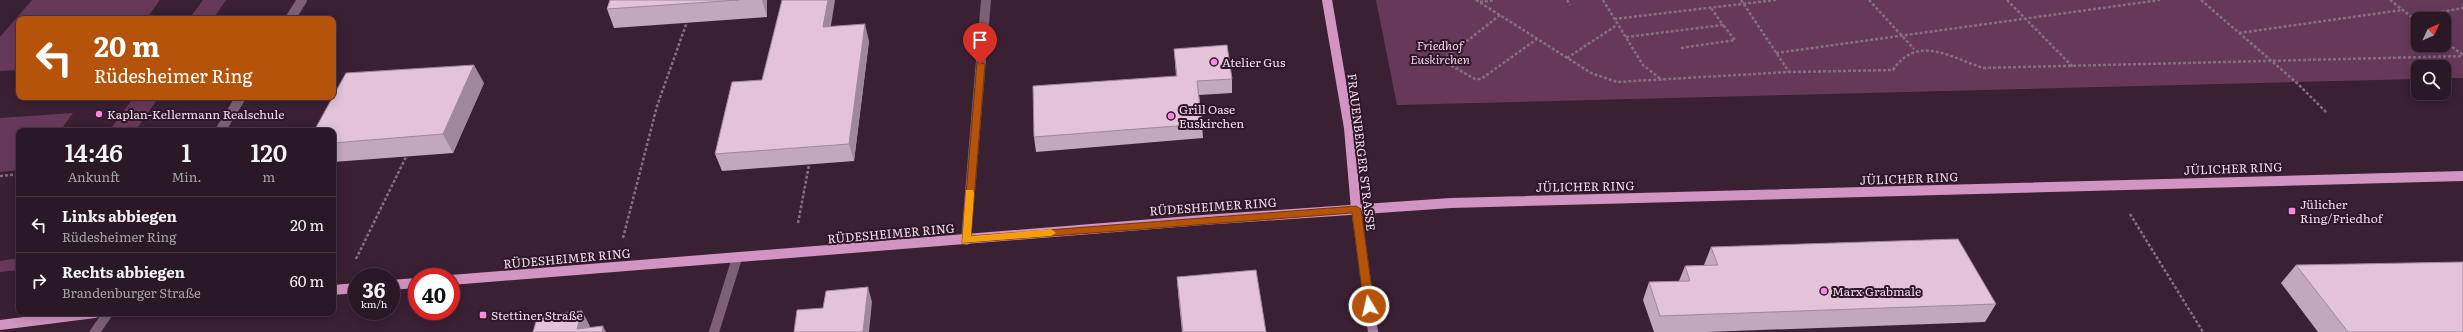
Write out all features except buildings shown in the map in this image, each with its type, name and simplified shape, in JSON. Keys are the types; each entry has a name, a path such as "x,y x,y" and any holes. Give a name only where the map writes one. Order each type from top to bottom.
{"main road":[{"name":"FRAUENBERGER STRASSE","path":"1327,0 1349,128 1356,209"},
{"name":"JÜLICHER RING","path":"1356,209 1451,202 2463,176"},
{"name":"RÜDESHEIMER RING","path":"460,279 1356,209"},
{"path":"337,289 348,288"},
{"path":"0,325 72,316"}],"street":[{"path":"292,16 302,0"},
{"path":"966,240 986,0"},
{"path":"222,128 239,100"},
{"name":"FRAUENBERGER STRASSE","path":"1356,209 1373,332"},
{"path":"714,332 737,258"},
{"path":"95,332 106,316"}],"path":[{"path":"1476,0 1599,77 1616,82 1789,72 1893,70 1904,54 1914,49 1939,52 1983,68 2073,67 2463,55"},
{"path":"1480,2 1495,0"},
{"path":"1567,0 1570,6"},
{"path":"1603,0 1643,65 1662,80"},
{"path":"1741,0 1789,72"},
{"path":"1614,19 1776,0"},
{"path":"1870,0 1914,49"},
{"path":"2007,0 2073,67"},
{"path":"1776,53 1903,37 2025,18 2160,0"},
{"path":"2201,0 2272,61 2327,113"},
{"path":"2390,0 2411,16"},
{"path":"1681,48 1735,40 1711,8"},
{"path":"2440,12 2463,8"},
{"path":"2239,33 2402,10"},
{"path":"1500,15 1448,56 1446,62 1475,79 1481,79 1537,39"},
{"path":"615,267 657,106 687,22"},
{"path":"1567,58 1617,25"},
{"path":"1626,37 1723,25"},
{"path":"2451,46 2463,55"},
{"path":"337,289 406,157"},
{"path":"793,254 809,165"},
{"path":"0,176 16,174"},
{"path":"2111,185 2203,332"}],"green space":[{"path":"32,0 160,0 148,16 18,16"},
{"path":"203,0 226,0 215,16 191,16"},
{"name":"Friedhof Euskirchen","path":"1376,0 2463,0 2463,78 2451,78 2451,60 2411,60 2411,79 1397,105"},
{"path":"16,18 16,70 0,71 0,37"},
{"path":"132,100 157,100 137,128 111,128"},
{"path":"73,113 62,128 16,128 16,170 0,172 0,118"},
{"path":"16,258 16,270 0,272 0,261"}],"slow traffic":[{"path":"970,193 966,240 1051,233"}],"place":[{"name":"Atelier Gus","path":"1214,62"},
{"name":"Kaplan-Kellermann Realschule","path":"99,114"},
{"name":"Grill Oase Euskirchen","path":"1171,116"},
{"name":"Jülicher Ring/Friedhof","path":"2292,211"},
{"name":"Marx Grabmale","path":"1824,291"},
{"name":"Stettiner Straße","path":"483,315"}],"route":[{"path":"980,64 966,240 1356,209 1369,306"}]}
